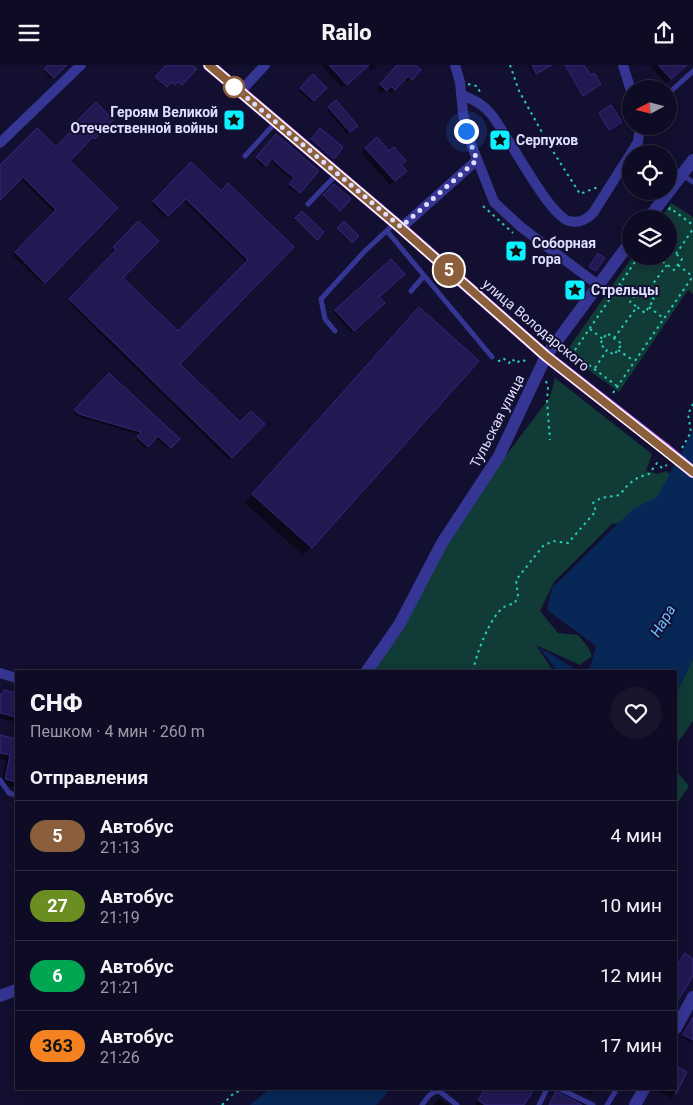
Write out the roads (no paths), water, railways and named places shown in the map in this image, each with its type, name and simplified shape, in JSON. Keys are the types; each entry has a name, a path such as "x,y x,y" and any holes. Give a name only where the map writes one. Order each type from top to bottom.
{"main road":[{"name":"улица Володарского","path":"209,65 337,173 394,227 546,356 693,472"}],"street":[{"path":"0,143 80,65"},
{"path":"240,92 265,65"},
{"path":"455,65 460,82 466,131 494,201 521,227 598,285"},
{"path":"623,65 628,80"},
{"path":"462,95 472,99 490,113 553,209 569,221 577,222 586,219 594,213 638,142 639,135"},
{"path":"394,227 477,160"},
{"path":"657,210 688,178 693,160"},
{"name":"Тульская улица","path":"368,670 399,625 442,543 499,456 546,356 622,253"},
{"path":"0,673 15,678"},
{"path":"0,996 15,990"},
{"path":"677,1026 693,997"},
{"path":"635,1105 643,1090"}],"lane":[{"path":"678,85 693,71"},
{"path":"245,156 276,123"},
{"path":"308,204 337,173"},
{"path":"335,331 325,319 321,299 364,252 394,227 424,276 492,357"},
{"path":"411,291 424,276"},
{"path":"0,780 9,793 15,795"},
{"path":"539,1105 546,1090"},
{"path":"562,1090 593,1105"},
{"path":"422,1105 429,1094 439,1091 457,1105"},
{"path":"608,1105 615,1092"}],"water":[{"name":"Нара","path":"693,431 693,659 677,691 677,670 577,670 590,668 596,646 547,610 552,588 633,509 657,497"},
{"path":"539,647 577,670 556,670"},
{"path":"268,1090 390,1090 376,1105 250,1105"}],"place":[{"name":"Героям Великой Отечественной войны","path":"234,120"},
{"name":"Серпухов","path":"500,140"},
{"name":"Соборная гора","path":"516,251"},
{"name":"Стрельцы","path":"575,290"}]}
